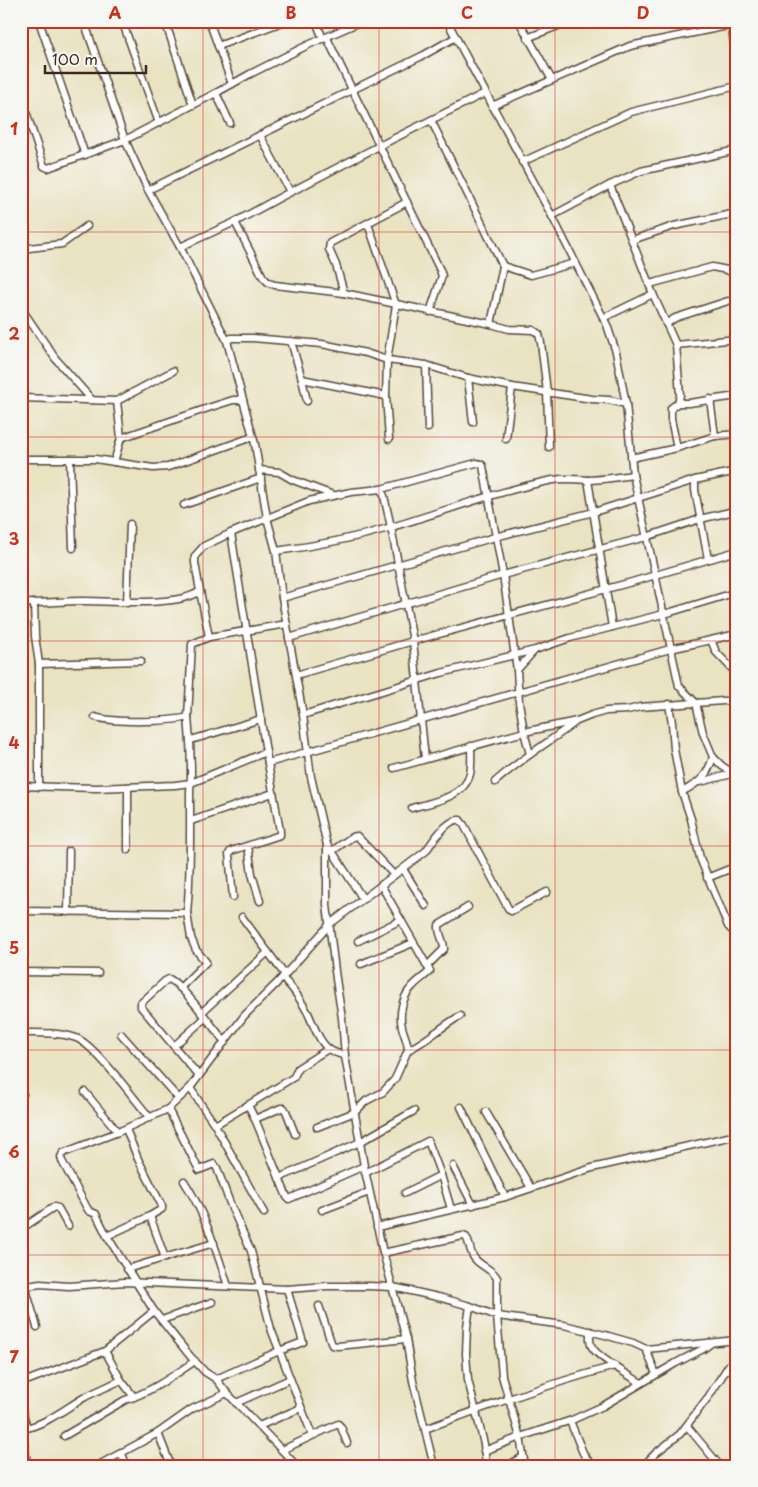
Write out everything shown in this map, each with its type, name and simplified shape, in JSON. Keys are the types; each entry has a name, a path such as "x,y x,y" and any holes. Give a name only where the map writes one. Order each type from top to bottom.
{"street":[{"path":"39,21 85,155"},
{"path":"84,21 125,140 148,190 180,247 227,341 243,398 261,478 267,518 276,551 312,777 327,845 327,905 345,1056 365,1173 383,1253 406,1339 413,1381 434,1466"},
{"path":"122,21 159,123"},
{"path":"165,21 193,105"},
{"path":"209,21 232,84"},
{"path":"218,46 285,21"},
{"path":"316,21 380,146 440,270 442,276 430,312"},
{"path":"21,97 44,166 46,168 52,167 125,140 267,66 362,21"},
{"path":"448,21 552,216 603,318 616,352 626,404 632,471 679,686 696,703 702,733 713,757 734,775"},
{"path":"518,21 552,80"},
{"path":"527,38 572,22"},
{"path":"492,106 630,46 733,24 737,67"},
{"path":"148,190 424,56 456,37"},
{"path":"522,162 631,112 737,86"},
{"path":"216,93 230,123"},
{"path":"180,247 235,222 485,93"},
{"path":"431,120 503,266 491,324"},
{"path":"260,135 290,192"},
{"path":"552,216 641,171 737,150"},
{"path":"610,185 653,294 676,345 680,396 678,402 672,408 670,419 677,448"},
{"path":"344,293 329,249 330,244 407,202"},
{"path":"632,240 674,226 737,214"},
{"path":"235,222 263,277 269,283 302,289 344,293 509,329 533,330 539,334 547,392 549,447"},
{"path":"368,224 396,305 387,360 386,396 389,439"},
{"path":"21,233 23,249 62,244 87,226"},
{"path":"503,266 531,275 575,263"},
{"path":"650,284 712,267 727,270 737,276"},
{"path":"603,318 653,294"},
{"path":"666,324 675,318 728,301"},
{"path":"21,308 55,358 92,400"},
{"path":"227,341 231,338 252,338 322,344 366,353 387,360 426,365 468,378 512,387 626,404"},
{"path":"676,345 737,338"},
{"path":"291,341 307,401"},
{"path":"426,365 428,428"},
{"path":"21,398 117,401 173,371"},
{"path":"468,378 473,422"},
{"path":"302,379 386,396"},
{"path":"506,439 512,387"},
{"path":"678,402 689,403 737,396"},
{"path":"121,438 243,398"},
{"path":"710,399 715,436"},
{"path":"114,462 121,438 117,401"},
{"path":"631,458 677,448 715,436 737,434"},
{"path":"21,459 95,459 154,468 168,467 252,437"},
{"path":"70,459 73,548"},
{"path":"209,637 195,563 195,556 204,546 309,501 333,495 381,489 476,463 480,464 483,466 503,575 524,732 530,754"},
{"path":"259,470 279,472 293,480 333,495"},
{"path":"276,551 391,527 489,496 554,480 568,478 608,479 632,471"},
{"path":"282,598 496,536 594,512 695,480 737,471"},
{"path":"184,505 261,478"},
{"path":"588,480 612,627"},
{"path":"695,480 695,490 708,559"},
{"path":"381,489 391,527 413,641 425,760"},
{"path":"289,638 503,575 646,537 700,519 730,512"},
{"path":"127,603 130,524"},
{"path":"231,533 280,831 280,835 231,851 229,854 233,897"},
{"path":"296,675 737,551"},
{"path":"21,603 82,601 127,603 174,600 188,597 200,591"},
{"path":"303,715 416,681 535,650 737,592"},
{"path":"34,603 35,636 39,664 39,787"},
{"path":"180,988 206,962 196,950 191,938 187,913 191,821 191,740 188,716 192,644 209,637 287,624"},
{"path":"268,763 670,649 737,634"},
{"path":"711,640 716,652 737,674"},
{"path":"517,670 535,650"},
{"path":"39,664 142,661"},
{"path":"394,768 524,732 577,721 606,711 670,704 737,700"},
{"path":"670,704 674,749 682,792 691,819 700,858 728,926 737,936"},
{"path":"95,717 105,720 177,720 188,716"},
{"path":"191,740 261,719"},
{"path":"495,782 530,754 577,721"},
{"path":"412,808 454,794 465,785 470,774 471,746"},
{"path":"21,786 128,788 191,783 266,752"},
{"path":"699,783 706,775 713,757"},
{"path":"682,792 699,783 734,775"},
{"path":"128,788 128,850"},
{"path":"191,821 273,793"},
{"path":"297,1466 226,1393 216,1379 205,1372 154,1311 106,1236 96,1214 87,1208 61,1157 63,1153 126,1129 168,1109 190,1088 244,1016 284,977 330,924 426,851 452,821 460,820 511,911 547,892"},
{"path":"332,851 352,837 358,836 394,875"},
{"path":"327,845 363,898"},
{"path":"248,846 252,874 260,901"},
{"path":"68,912 69,851"},
{"path":"707,878 737,866"},
{"path":"403,869 426,906"},
{"path":"317,1127 355,1112 366,1101 383,1092 395,1079 408,1050 402,1027 401,1009 404,998 410,988 430,971 381,885"},
{"path":"427,966 444,948 438,930 439,925 468,907"},
{"path":"21,911 187,913"},
{"path":"242,916 298,998 312,1025 328,1049 345,1056"},
{"path":"358,941 401,920"},
{"path":"728,926 737,920"},
{"path":"361,964 413,943"},
{"path":"174,1046 268,952"},
{"path":"21,972 98,973"},
{"path":"199,1076 141,1007 140,1003 169,979 173,980 225,1042"},
{"path":"408,1050 419,1045 460,1016"},
{"path":"21,1033 63,1035 78,1039 86,1044 150,1118"},
{"path":"121,1034 178,1098"},
{"path":"215,1125 294,1077 298,1068 328,1049"},
{"path":"190,1088 215,1125 264,1213"},
{"path":"85,1092 118,1132"},
{"path":"248,1105 287,1197 289,1198 364,1166"},
{"path":"461,1107 505,1197"},
{"path":"255,1119 284,1108 295,1134"},
{"path":"168,1109 199,1170 215,1164 250,1251 271,1329 312,1435"},
{"path":"279,1178 360,1142 414,1111"},
{"path":"486,1112 531,1188"},
{"path":"106,1236 162,1209 126,1129"},
{"path":"377,1227 505,1197 592,1168 737,1136"},
{"path":"365,1173 428,1141 451,1209"},
{"path":"453,1166 473,1205"},
{"path":"404,1193 441,1175"},
{"path":"184,1181 196,1200 214,1243 228,1286"},
{"path":"322,1210 369,1192"},
{"path":"21,1230 54,1207 58,1208 68,1226"},
{"path":"150,1216 165,1258"},
{"path":"383,1253 463,1236 466,1237 473,1258 494,1272 497,1278 497,1316 502,1376 520,1437 525,1466"},
{"path":"127,1270 214,1243"},
{"path":"737,1282 737,1287"},
{"path":"37,1327 23,1286 40,1284 69,1286 136,1283 287,1289 327,1286 393,1287 442,1298 497,1316 564,1324 633,1343 646,1349 737,1340"},
{"path":"216,1379 304,1342 287,1289"},
{"path":"162,1320 212,1302"},
{"path":"319,1306 332,1345 406,1339"},
{"path":"470,1306 466,1354 468,1380 476,1410 486,1466"},
{"path":"21,1383 105,1351 154,1311"},
{"path":"590,1331 589,1339 593,1350 641,1383"},
{"path":"484,1451 570,1421 603,1406 711,1344"},
{"path":"646,1349 656,1374"},
{"path":"105,1351 121,1380 134,1397"},
{"path":"643,1466 656,1452 680,1434 687,1426 737,1352"},
{"path":"64,1436 125,1400 164,1382 195,1361"},
{"path":"425,1429 563,1381 615,1366"},
{"path":"236,1403 290,1379"},
{"path":"21,1406 24,1428 42,1422 121,1380"},
{"path":"97,1466 158,1433 192,1409 226,1393"},
{"path":"259,1426 301,1408"},
{"path":"570,1421 583,1453 592,1466"},
{"path":"282,1450 338,1424 341,1426 346,1443"},
{"path":"687,1426 720,1466"},
{"path":"158,1433 171,1466"},
{"path":"21,1434 25,1446 27,1466"},
{"path":"121,1452 126,1466"},
{"path":"507,1466 523,1457"},
{"path":"43,1466 53,1464 57,1466"}]}
